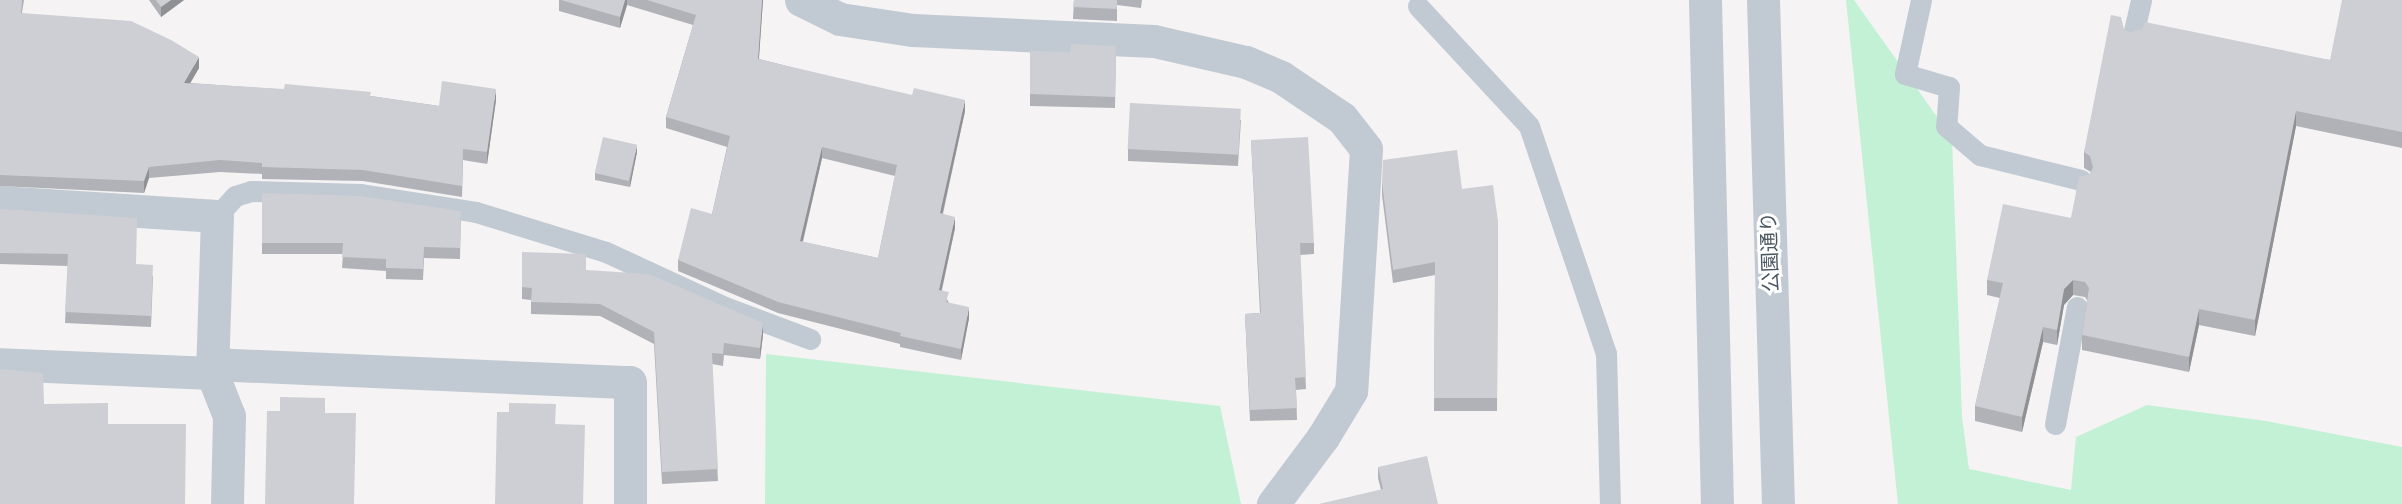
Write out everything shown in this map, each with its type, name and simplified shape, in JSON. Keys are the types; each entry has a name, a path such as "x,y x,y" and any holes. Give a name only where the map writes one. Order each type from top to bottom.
{"street":[{"path":"801,0 840,19 913,30 1154,41 1246,62 1281,77 1342,118 1366,149 1351,391 1323,437 1273,504"},
{"path":"1705,0 1717,504"},
{"name":"公園通り","path":"1763,0 1778,504"},
{"path":"0,202 217,216 212,369 229,416 227,504"},
{"path":"0,364 630,382 630,504"}],"lane":[{"path":"1921,0 1905,74 1949,87 1946,126 1980,155 2081,180"},
{"path":"2133,35 2141,0"},
{"path":"1418,6 1529,126 1606,353 1610,504"},
{"path":"217,216 235,196 251,191 361,194 476,212 606,252 725,307 810,339"},
{"path":"2055,424 2077,307"}],"green space":[{"path":"1846,0 1854,0 1952,138 1962,417 1969,469 2071,490 2076,437 2147,405 2266,421 2402,447 2402,504 1898,504"},
{"path":"766,354 1220,406 1241,504 765,504"}],"building":[{"path":"0,0 22,0 21,13 131,21 171,40 199,57 184,83 284,89 285,84 371,92 370,96 439,106 442,81 496,89 487,152 463,149 462,186 363,170 262,167 262,163 220,160 149,167 144,181 0,175"},
{"path":"156,0 171,0 161,7"},
{"path":"561,0 625,0 620,17"},
{"path":"647,0 762,0 758,59 912,95 914,88 965,100 940,213 955,217 939,290 949,292 946,302 969,307 961,349 900,336 901,333 778,302 678,260 691,208 712,214 730,136 666,117 696,15","holes":["822,147 897,165 878,258 800,241"]},
{"path":"1074,0 1117,0 1117,9 1073,7"},
{"path":"2342,0 2402,0 2402,132 2296,111 2255,320 2199,309 2189,357 2082,335 2089,288 2085,282 2073,280 2064,289 2057,330 2043,327 2022,417 1975,406 2003,283 1987,280 2003,204 2071,218 2079,177 2090,174 2093,167 2090,156 2084,152 2111,15 2121,17 2124,29 2131,32 2142,29 2145,22 2330,60"},
{"path":"1071,44 1116,46 1115,97 1030,94 1030,51 1070,52"},
{"path":"1130,103 1241,109 1238,155 1128,149"},
{"path":"603,137 637,145 629,181 595,173"},
{"path":"1308,137 1314,243 1300,243 1306,377 1295,378 1297,408 1250,410 1245,314 1261,313 1251,140"},
{"path":"1457,150 1462,189 1493,185 1498,221 1497,398 1434,398 1435,262 1393,270 1382,182 1383,160"},
{"path":"262,193 360,196 461,211 460,248 424,247 423,269 386,268 386,259 342,257 343,243 262,243"},
{"path":"0,209 137,218 136,264 153,265 151,316 65,312 68,254 0,253"},
{"path":"522,252 586,254 586,270 649,274 763,323 760,348 724,343 723,354 712,353 718,469 662,472 654,332 600,304 531,302 532,288 522,287"},
{"path":"0,369 43,373 44,404 108,403 108,424 186,424 185,504 0,504"},
{"path":"280,397 325,398 325,413 356,413 354,504 265,504 267,411 280,411"},
{"path":"509,403 556,404 555,424 585,425 583,504 495,504 497,412 509,412"},
{"path":"1427,456 1438,504 1319,504 1383,489 1378,467"}]}
